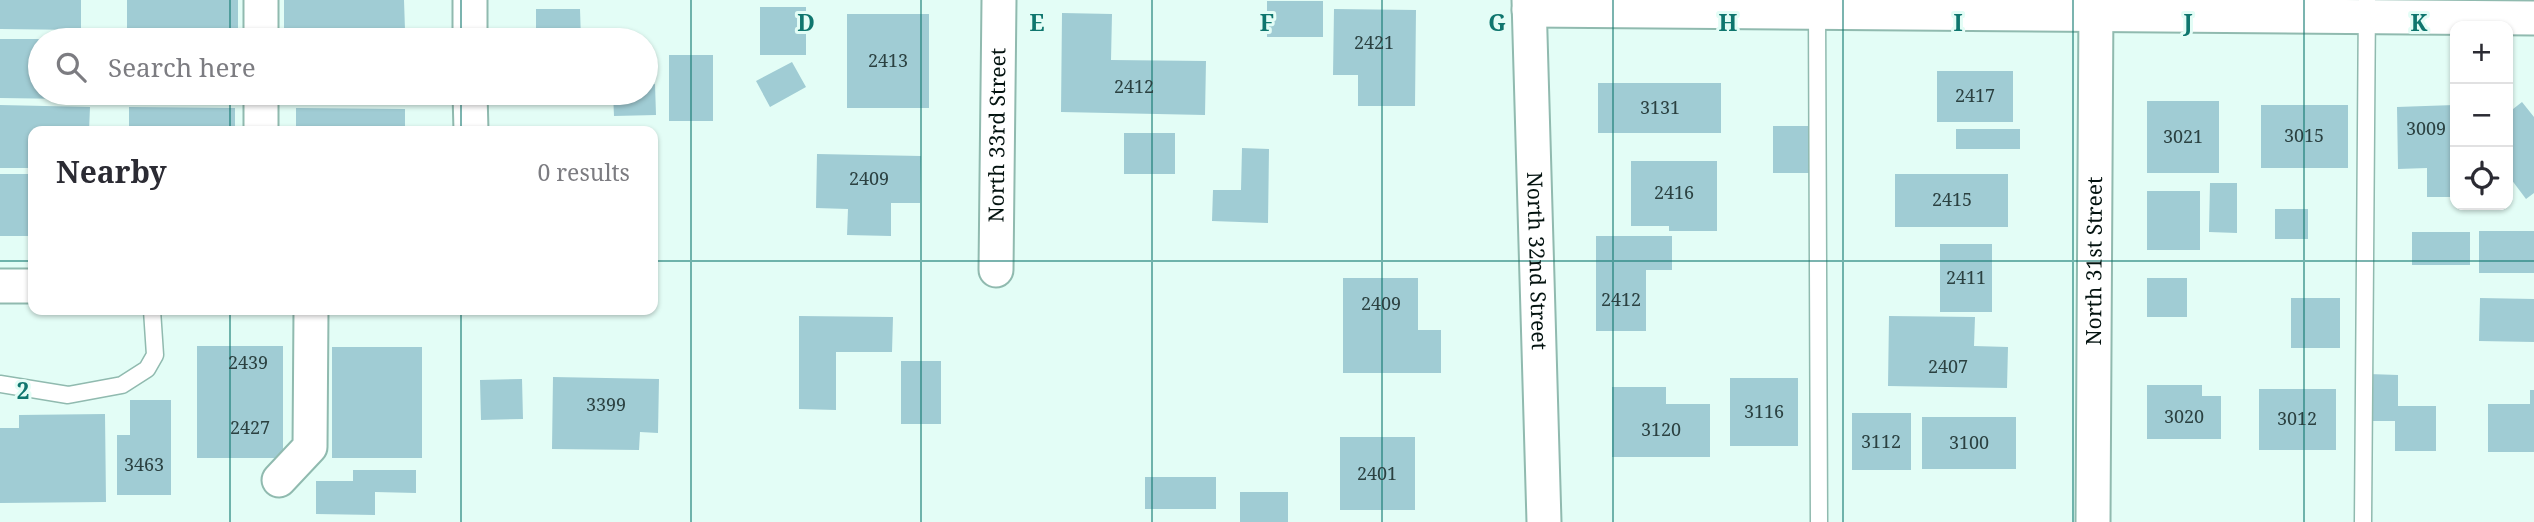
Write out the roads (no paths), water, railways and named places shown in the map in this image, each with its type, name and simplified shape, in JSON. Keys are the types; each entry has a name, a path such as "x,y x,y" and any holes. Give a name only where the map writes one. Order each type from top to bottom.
{"street":[{"path":"261,0 261,28"},
{"path":"470,0 470,28"},
{"name":"North 33rd Street","path":"996,270 999,0"},
{"path":"1529,5 2367,8 2534,18"},
{"name":"North 32nd Street","path":"1529,5 1545,522"},
{"name":"North 31st Street","path":"2093,522 2095,7"},
{"path":"261,105 261,126"},
{"path":"470,105 471,126"},
{"path":"0,286 28,286"},
{"path":"279,480 310,447 311,315"}],"lane":[{"path":"1817,6 1819,522"},
{"path":"2363,522 2367,8"},
{"path":"0,384 68,395 122,385 147,369 155,355 152,315"}]}
